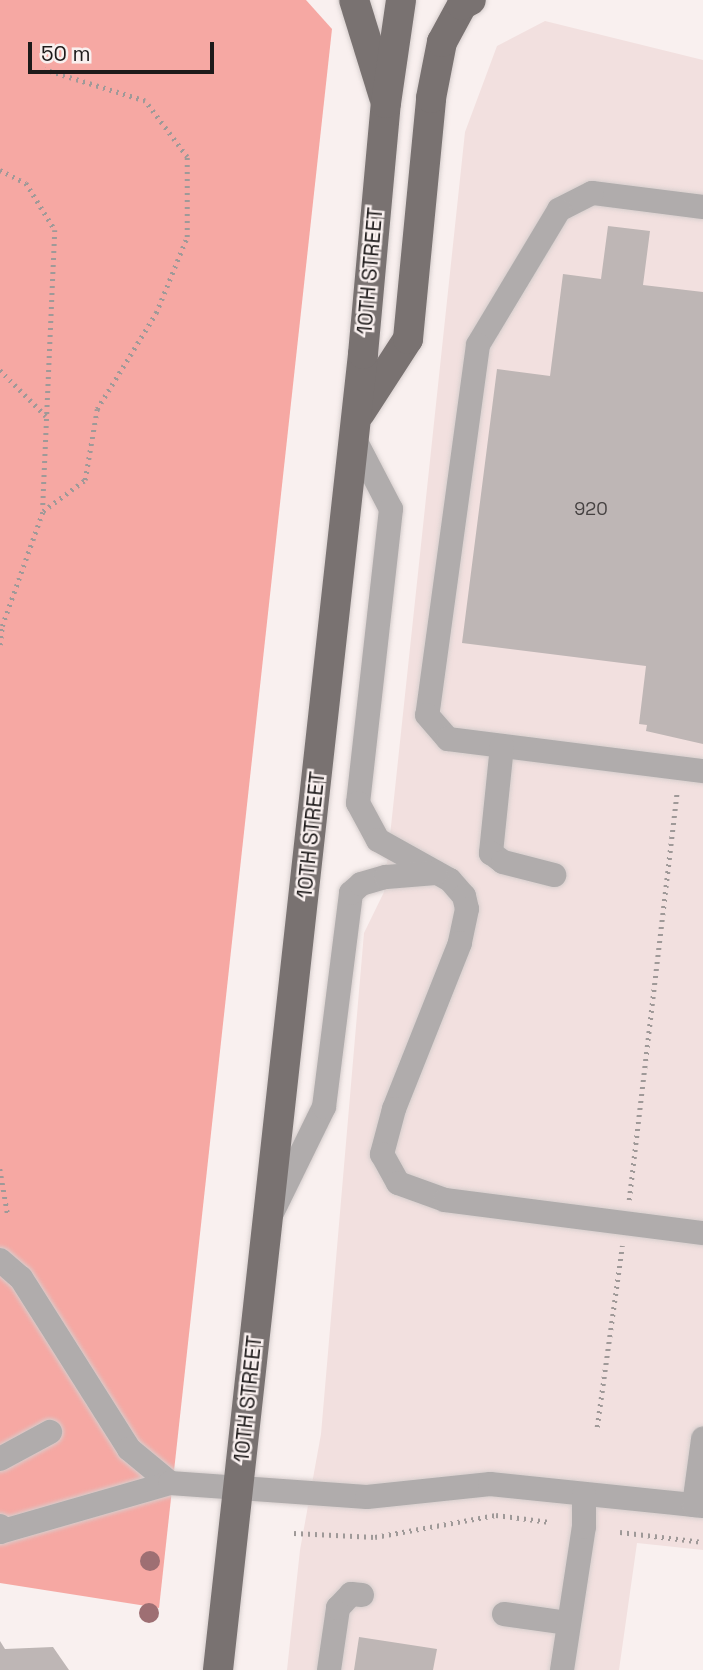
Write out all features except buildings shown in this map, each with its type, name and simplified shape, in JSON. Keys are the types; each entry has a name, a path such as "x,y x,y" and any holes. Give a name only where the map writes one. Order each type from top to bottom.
{"main road":[{"path":"354,0 386,103"},
{"name":"10TH STREET","path":"218,1670 355,428 386,103 401,0"},
{"path":"355,428 408,339 431,97 442,42 462,5 471,0"}],"street":[{"path":"691,769 448,739 427,715 478,345 559,210 592,193 703,206"},
{"path":"355,428 391,509 358,803 378,840 450,880 464,896 466,924 394,1109 382,1154 398,1183 445,1200 703,1233"},
{"path":"502,746 491,853 503,862 554,875"},
{"path":"268,1220 324,1107 351,894 361,884 386,877 436,873"},
{"path":"0,1260 21,1278 129,1449 170,1483"},
{"path":"0,1459 50,1432"},
{"path":"0,1526 0,1532 170,1483 367,1497 490,1484 699,1505 703,1439"},
{"path":"562,1670 584,1527 584,1495"},
{"path":"329,1670 338,1608 356,1594"},
{"path":"504,1614 568,1623"}],"path":[{"path":"43,511 85,480 97,409 156,313 187,237 187,157 145,101 45,70"},
{"path":"0,170 26,183 55,230 43,511 2,626 0,645"},
{"path":"0,370 47,416"},
{"path":"620,1203 629,1204 691,769"},
{"path":"0,1169 8,1216"},
{"path":"597,1427 622,1245"},
{"path":"294,1533 374,1537 496,1515 550,1522"},
{"path":"620,1532 703,1542"}],"shaded area":[{"path":"0,0 306,0 332,29 159,1608 0,1583"},
{"path":"545,21 703,60 703,1550 637,1543 619,1670 287,1670 300,1550 321,1434 364,933 384,892 465,132 497,46"}]}
